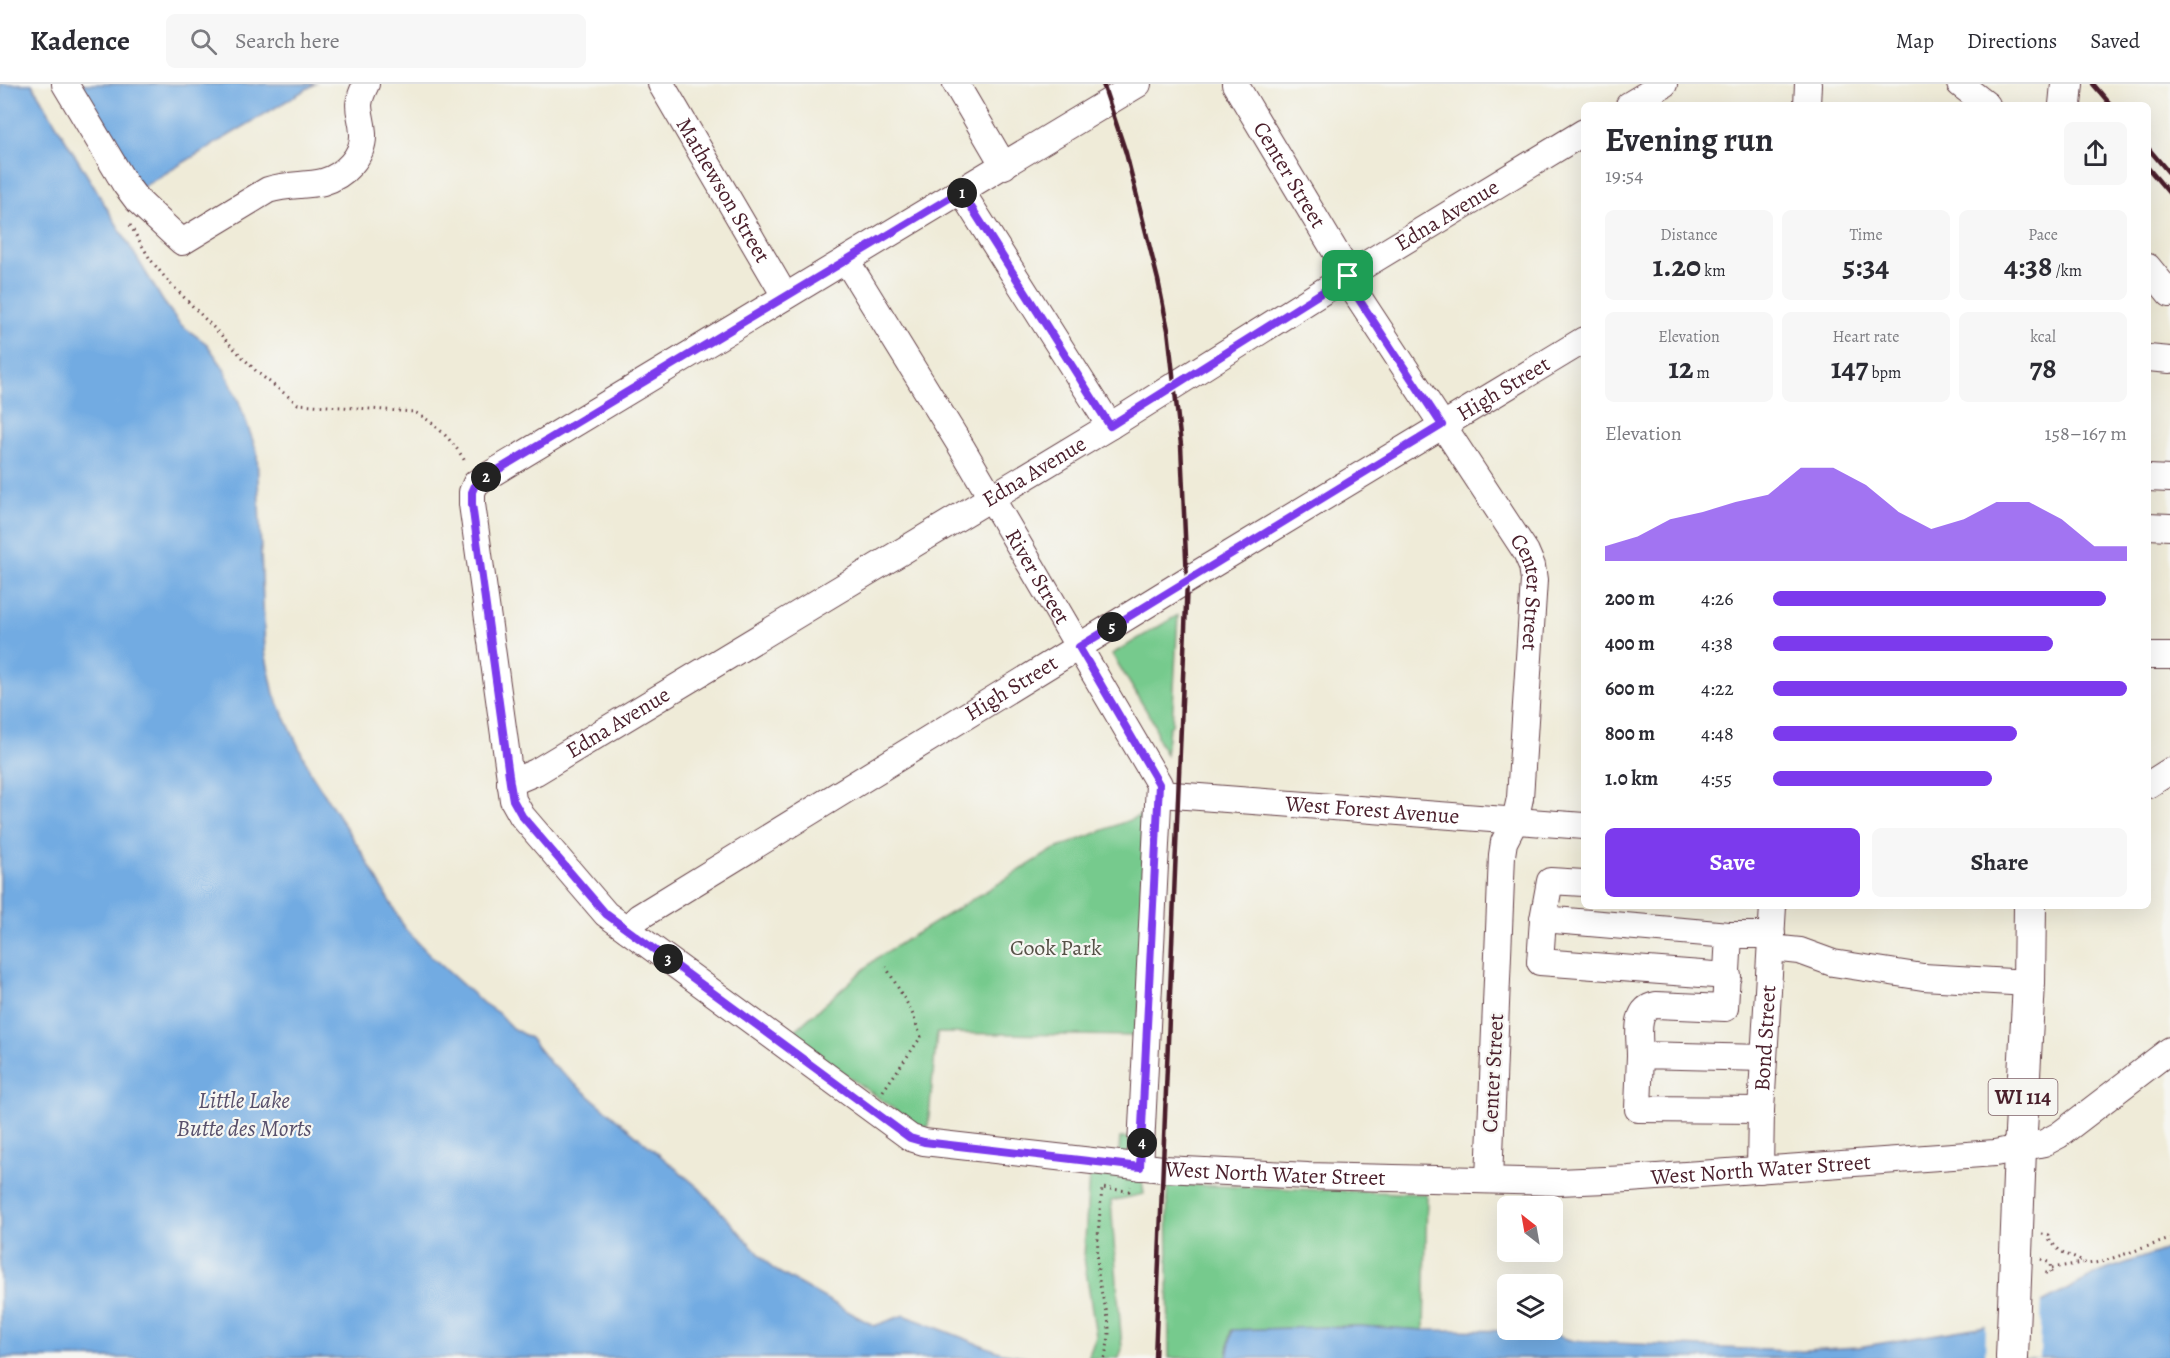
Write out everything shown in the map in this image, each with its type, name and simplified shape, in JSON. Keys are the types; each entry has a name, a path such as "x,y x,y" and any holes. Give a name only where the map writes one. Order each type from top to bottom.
{"main road":[{"path":"2065,102 2067,84"},
{"name":"WI 114","path":"2012,1358 2027,1281 2007,1152 2029,983 2030,909"}],"street":[{"path":"65,84 125,184 137,200 182,242 268,190 284,185 322,182 346,169 355,160 361,146 363,134 358,110 360,95 366,84"},
{"name":"Mathewson Street","path":"661,84 785,296"},
{"path":"956,84 1004,166"},
{"path":"476,483 1138,84"},
{"name":"Center Street","path":"1235,84 1341,261 1354,292 1526,552 1532,566 1534,580 1522,780 1515,821 1504,842 1502,855 1489,1179"},
{"path":"1634,102 1664,84"},
{"path":"1807,102 1808,84"},
{"name":"Edna Avenue","path":"510,783 536,772 1110,426 1348,276 1581,134"},
{"path":"961,191 1110,426"},
{"name":"River Street","path":"846,260 962,448 1155,773 1159,784 1135,1177"},
{"path":"2151,271 2170,294"},
{"name":"High Street","path":"627,929 639,917 1581,342"},
{"path":"2151,358 2170,360"},
{"path":"2151,478 2170,479"},
{"name":"West North Water Street","path":"476,483 472,492 472,504 510,783 513,800 522,816 606,914 910,1138 1135,1177 1308,1176 1583,1181 1807,1167 2007,1152 2044,1143 2059,1135 2170,1050"},
{"path":"2151,526 2170,527"},
{"path":"2151,656 2170,657"},
{"path":"2151,783 2170,771"},
{"name":"West Forest Avenue","path":"1160,794 1581,826"},
{"path":"1581,883 1550,881 1540,962 1728,976"},
{"name":"Bond Street","path":"1760,1170 1761,1110 1773,909"},
{"path":"1544,919 1729,935 1771,942 1833,963 1923,977 2029,983"},
{"path":"1729,935 1725,1008 1656,1005 1646,1008 1640,1016 1638,1109 1761,1110"},
{"path":"1640,1055 1764,1058"}],"path":[{"path":"126,218 150,259 167,280 258,373 298,404 403,410 423,416 443,434 465,460 476,483"},
{"path":"882,1092 921,1037 911,1010 886,967"},
{"path":"1105,1356 1110,1336 1097,1259 1102,1188 1129,1191 1135,1177"},
{"path":"2042,1234 2049,1235 2050,1241 2060,1251 2084,1263"},
{"path":"2052,1268 2101,1262 2170,1239"},
{"path":"2027,1281 2051,1273 2050,1263 2041,1259"}],"green space":[{"path":"1178,615 1172,725 1169,728 1166,755 1158,740 1154,723 1112,654"},
{"name":"Cook Park","path":"1147,813 1138,1036 937,1033 928,1127 918,1126 790,1035 878,957 1053,850"},
{"path":"1120,1138 1136,1138 1144,1194 1111,1201 1122,1349 1119,1358 1088,1358 1096,1336 1084,1258 1089,1173 1117,1177"},
{"path":"1167,1184 1427,1194 1424,1330 1359,1326 1231,1330 1227,1358 1169,1358"}],"water":[{"name":"Little Lake Butte des Morts","path":"0,84 32,84 163,301 180,324 207,344 223,367 239,402 257,452 265,652 274,694 312,775 361,851 406,930 483,1003 498,1013 512,1028 530,1038 550,1063 699,1188 773,1269 874,1326 904,1315 1002,1353 1034,1358 0,1358"},
{"path":"78,84 315,84 141,188"},
{"path":"2170,1248 2170,1358 1227,1358 1232,1330 1359,1326 1424,1330 1497,1331 1497,1340 1563,1340 1563,1338 1573,1341 1788,1351 1858,1347 1986,1326 2018,1316 2100,1272"}],"pier":[{"path":"2042,1298 2040,1358 1985,1358 1986,1323 2016,1313"}],"railway":[{"path":"1103,84 1126,153 1158,280 1168,330 1181,445 1187,580 1155,1358"},
{"path":"2093,84 2108,102"},
{"path":"2151,152 2170,174"},
{"path":"2151,172 2170,194"}],"route":[{"path":"961,191 1110,426 1348,276 1354,292 1442,425 1079,647 1155,773 1159,784 1140,1167 924,1142 910,1138 606,914 517,809 510,783 472,504 472,492 476,483 961,191"}]}
